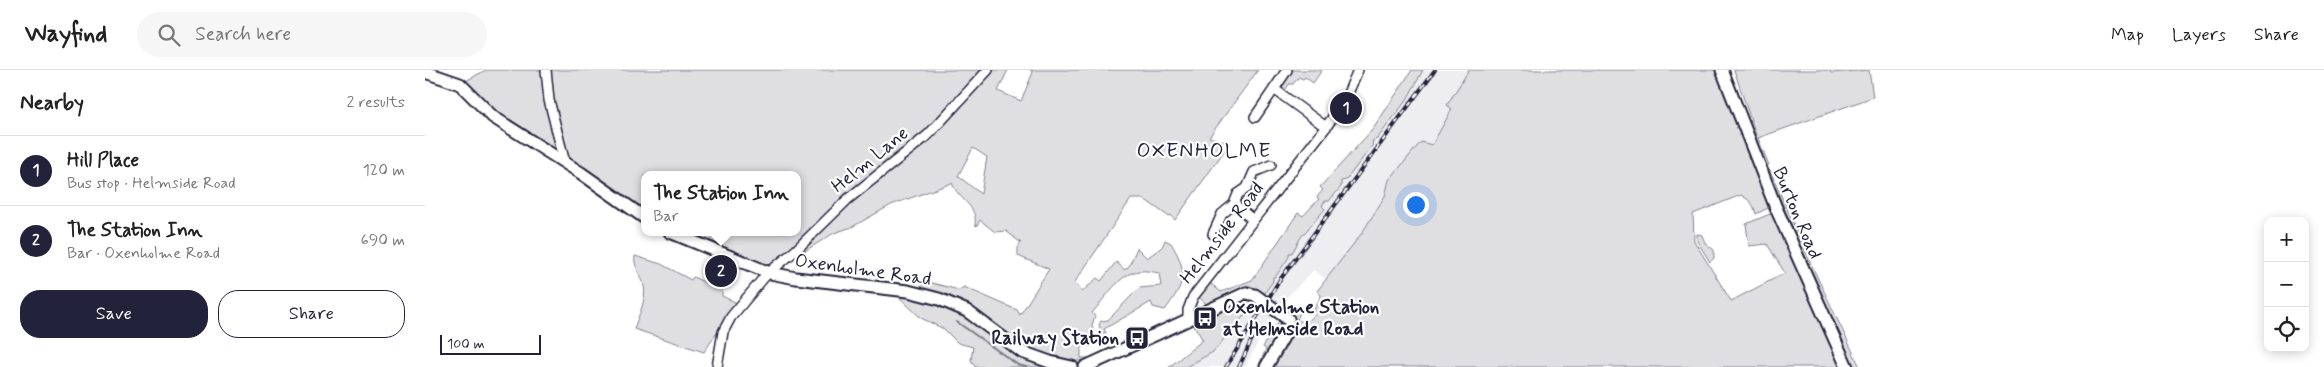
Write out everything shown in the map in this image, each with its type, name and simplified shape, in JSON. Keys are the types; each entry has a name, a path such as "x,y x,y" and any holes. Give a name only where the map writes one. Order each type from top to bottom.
{"main road":[{"name":"Burton Road","path":"1722,70 1776,208 1847,367"},
{"path":"425,72 459,84 493,117 641,215"},
{"name":"Oxenholme Road","path":"680,236 770,273 796,278 908,291 939,299 967,311 1022,352 1050,362 1072,367"},
{"path":"1085,367 1246,293 1255,294 1287,319 1286,332 1266,367"}],"street":[{"path":"547,70 549,100 565,163"},
{"name":"Helm Lane","path":"717,367 723,332 731,317 770,273 848,199 938,125 988,70"},
{"path":"1255,117 1287,70"},
{"name":"Helmside Road","path":"1188,321 1188,310 1193,297 1326,127 1346,98 1358,70"},
{"path":"1274,89 1326,127"},
{"path":"1248,165 1254,172"},
{"path":"1212,234 1225,210 1234,204 1238,194 1247,188 1254,172 1271,165"},
{"path":"1234,204 1253,220"}],"shaded area":[{"path":"486,70 1008,70 998,91 1021,101 1033,72 1030,70 1258,70 1209,137 1230,143 1175,220 1171,215 1168,216 1144,199 1131,199 1075,282 1082,292 1097,278 1101,281 1116,262 1125,270 1129,266 1137,248 1147,258 1162,247 1165,240 1171,243 1177,253 1182,270 1182,278 1177,292 1165,310 1153,307 1151,302 1104,329 1106,333 1102,333 1099,325 1101,321 1108,320 1139,288 1161,286 1159,273 1142,271 1126,276 1119,281 1092,313 1095,316 1092,325 1095,339 1081,349 1081,358 1093,358 1076,361 1054,358 1023,348 983,316 934,296 921,288 924,281 959,290 964,287 1017,310 1020,315 1049,269 1018,256 1018,247 1021,243 1006,231 995,232 980,220 977,226 975,225 974,212 952,183 891,205 852,227 834,233 800,254 797,251 771,269 744,259 745,255 688,236 801,236 801,171 641,171 641,215 531,141 460,84","holes":["973,148 987,157 981,194 958,176"]},
{"path":"1292,70 1322,70 1313,83 1305,77 1303,79 1299,77 1293,84 1289,84 1284,92 1281,86"},
{"path":"1412,70 1489,70 1338,282 1325,279 1314,270 1282,302 1245,367 1186,367 1213,352 1202,341 1193,324 1244,300 1248,285 1298,213 1303,216 1319,199 1317,197 1323,190 1320,187 1373,129"},
{"path":"1412,70 1423,70 1408,98 1377,139 1373,140 1372,146 1346,180 1341,181 1341,187 1329,201 1325,201 1322,206 1325,209 1301,237 1292,253 1289,253 1289,257 1276,276 1273,277 1273,281 1264,294 1248,285 1209,307 1199,297 1210,283 1221,292 1252,280 1298,213 1303,216 1319,199 1317,197 1323,190 1320,187 1373,129"},
{"path":"1469,70 1718,70 1769,205 1768,208 1756,214 1751,202 1741,195 1693,214 1694,241 1731,301 1785,273 1767,244 1749,246 1746,224 1770,214 1773,215 1842,367 1270,367 1286,311 1290,306 1300,312 1297,320 1303,321 1311,319 1317,312 1314,310 1321,295 1317,291 1362,233 1385,196 1389,180 1421,142 1432,145 1452,109 1447,105"},
{"path":"1734,70 1830,70 1831,73 1869,70 1873,97 1758,138 1769,165 1766,165 1755,139 1757,138"},
{"path":"1770,170 1811,264 1808,263 1768,171"},
{"path":"1697,234 1702,235 1705,243 1714,250 1714,258 1710,262 1697,241"},
{"path":"635,256 661,264 691,280 693,277 706,283 709,277 720,284 722,296 737,303 704,352 634,329 645,291 635,264"},
{"path":"1812,266 1860,367 1854,367 1810,267"},
{"path":"907,296 925,299 979,323 1019,358 1046,367 975,367 971,360 973,347 958,343 944,329 921,318 899,297"},
{"path":"1248,297 1256,302 1213,352 1186,367 1169,367 1203,340 1193,324"},
{"path":"1280,319 1282,319 1283,324 1261,367 1258,367 1266,349 1263,347"}],"waterway":[{"path":"957,322 1018,365 1026,367"}],"railway":[{"path":"1226,367 1279,281 1435,70"},
{"path":"1239,367 1257,328"}],"place":[{"name":"Hill Place","path":"1346,108"},
{"name":"The Station Inn","path":"721,271"},
{"name":"Oxenholme Station at Helmside Road","path":"1205,318"},
{"name":"Railway Station","path":"1137,338"}],"district":[{"name":"OXENHOLME","path":"1204,151"}]}
